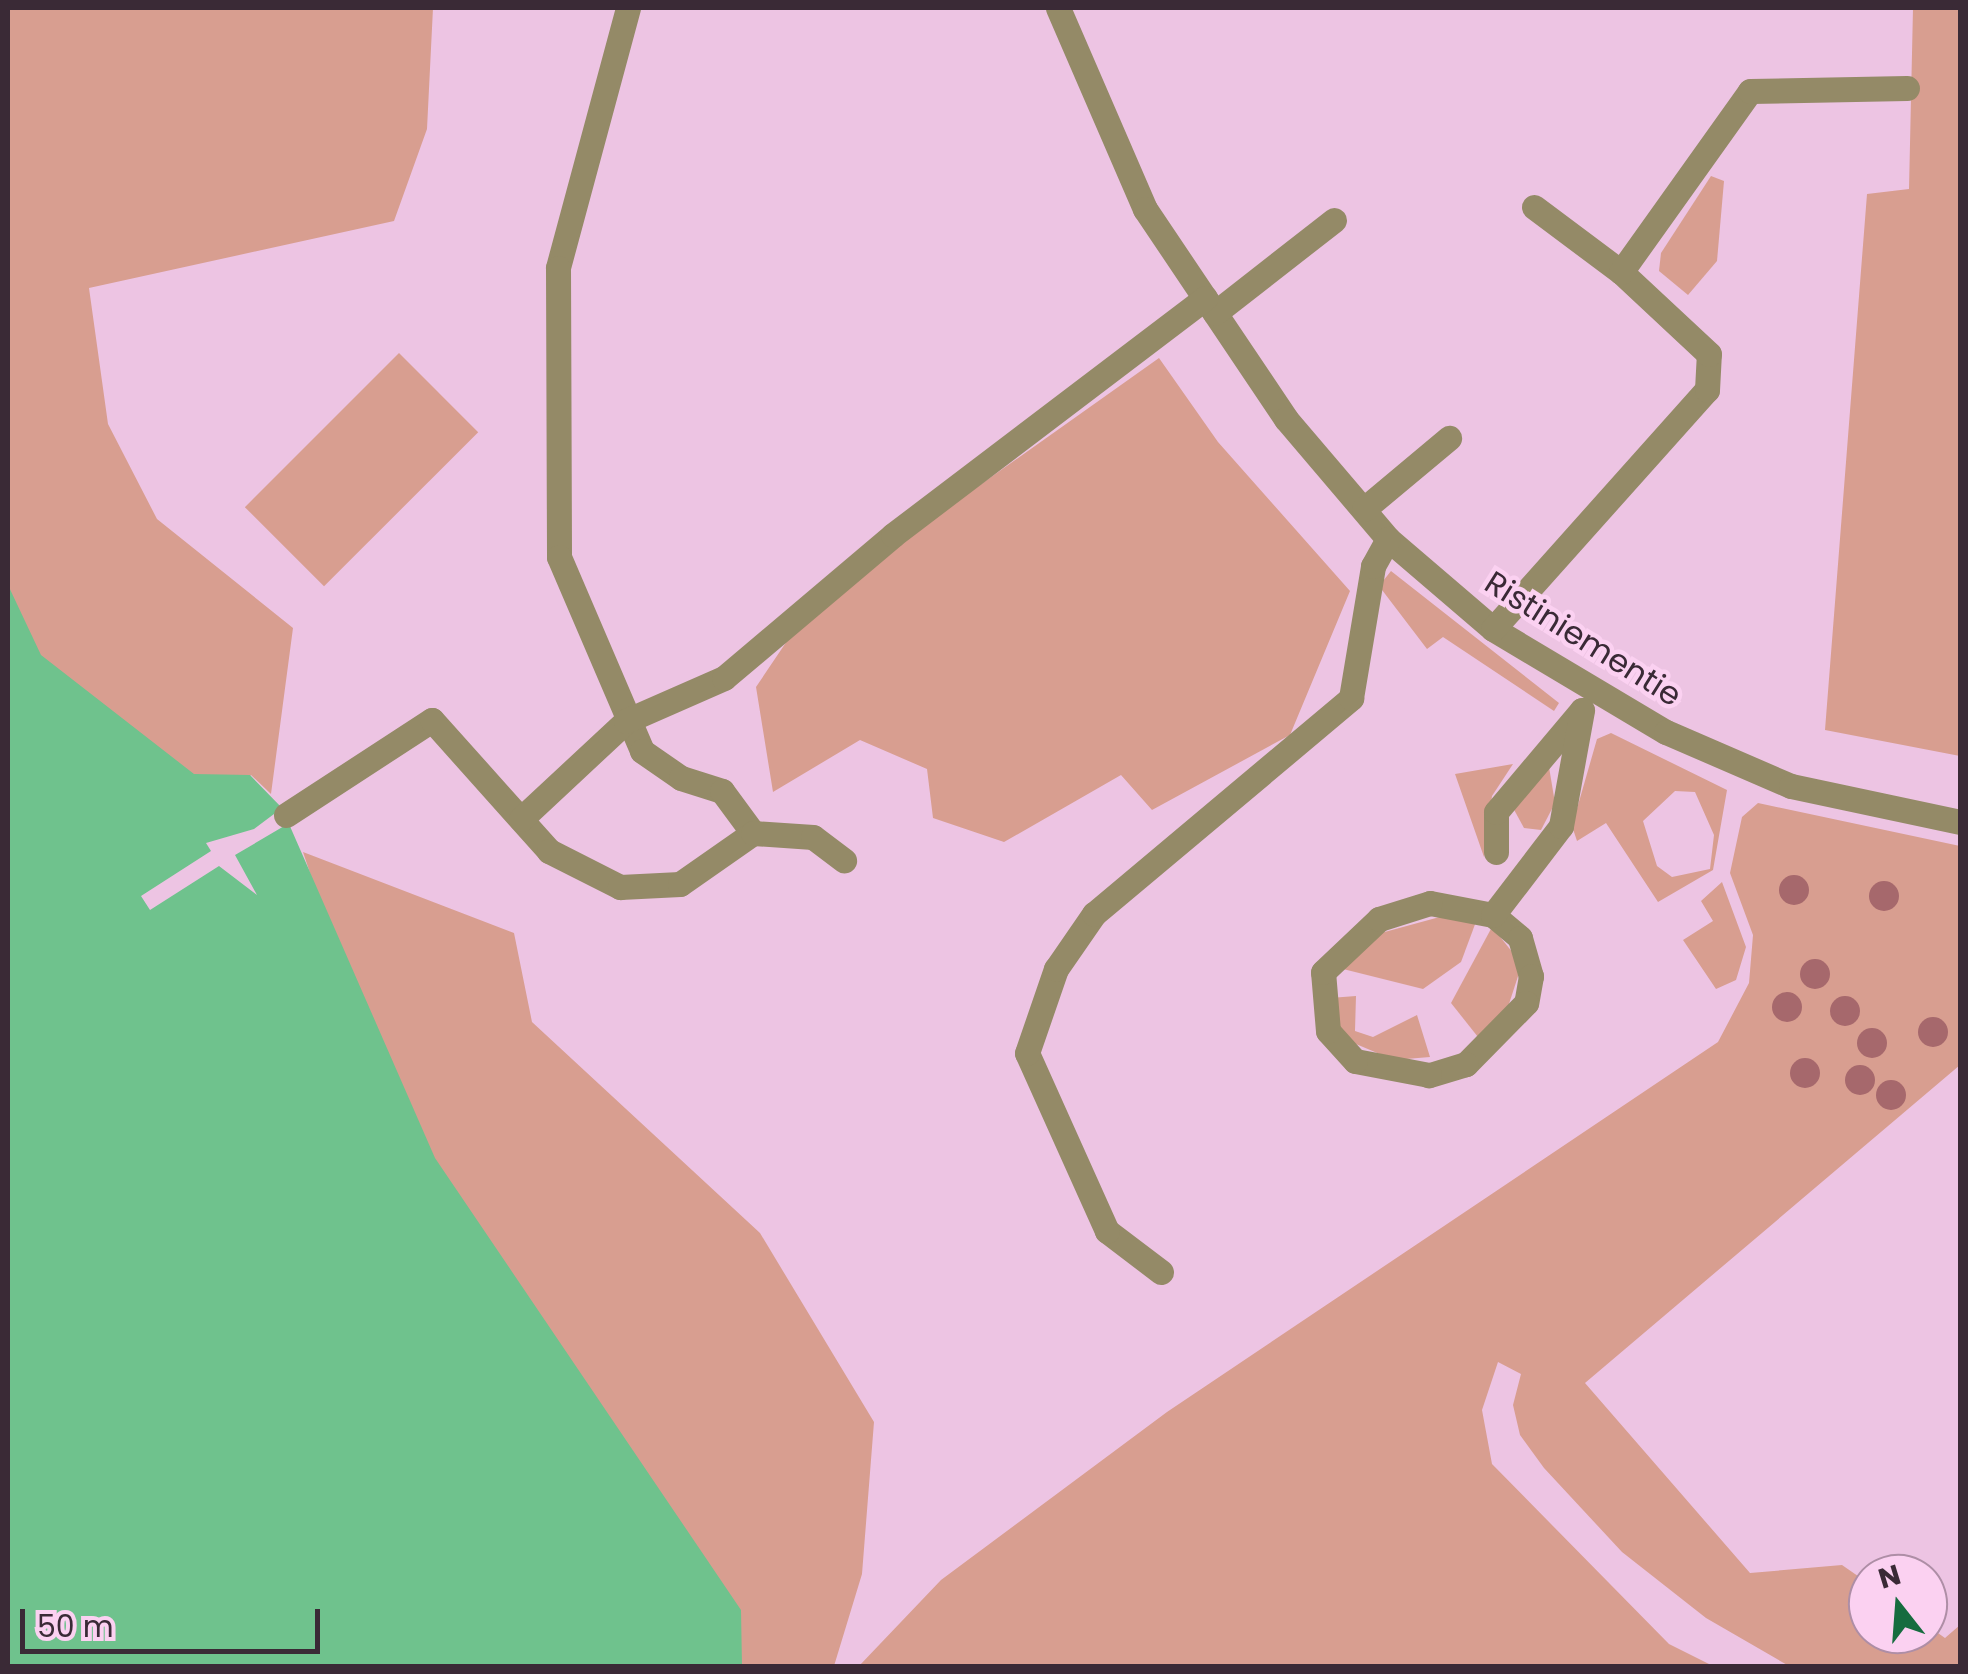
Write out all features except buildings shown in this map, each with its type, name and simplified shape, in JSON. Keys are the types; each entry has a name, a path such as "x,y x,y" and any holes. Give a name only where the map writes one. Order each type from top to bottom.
{"street":[{"path":"628,8 558,268 552,496 559,556 642,751 681,778 722,791 753,833"},
{"name":"Ristiniementie","path":"1058,8 1145,210 1286,420 1388,539 1493,628 1588,700 1791,786 1960,822"},
{"path":"1621,272 1750,91 1907,88"},
{"path":"1493,628 1707,390 1709,354 1621,272 1534,208"},
{"path":"521,819 626,721 724,678 894,535 1334,220"},
{"path":"1364,509 1449,438"},
{"path":"1161,1272 1108,1231 1027,1053 1056,969 1094,914 1350,698 1373,566 1388,539"},
{"path":"1496,852 1496,812 1588,700"},
{"path":"1492,915 1561,826 1588,700"},
{"path":"286,815 432,720 549,851 620,887 650,890 680,884 753,833 813,836 844,860"},
{"path":"1430,902 1492,915 1520,938 1532,976 1514,1024 1488,1048 1428,1075 1355,1061 1338,1047 1318,994 1348,943 1379,920 1430,902"}],"shaded area":[{"path":"8,8 433,8 427,129 394,221 89,288 108,424 157,519 293,628 271,794 251,775 231,793 8,704"},
{"path":"1913,8 1960,8 1960,756 1825,730 1867,194 1909,189"},
{"path":"1711,176 1724,181 1717,261 1688,295 1659,271 1661,253"},
{"path":"399,353 478,432 324,586 245,507"},
{"path":"1159,358 1218,442 1350,591 1290,735 1152,810 1121,775 1004,842 933,818 927,769 860,740 773,792 756,687 812,604"},
{"path":"1391,571 1559,703 1554,711 1443,637 1427,649 1379,586"},
{"path":"8,585 41,655 194,774 250,775 282,808 435,1158 741,1610 742,1666 8,1666"},
{"path":"1611,733 1727,790 1713,870 1658,902 1606,823 1577,841 1572,826 1597,739","holes":["1675,791 1695,792 1714,835 1710,869 1672,877 1657,866 1643,821"]},
{"path":"1548,761 1555,803 1541,830 1524,828 1512,806"},
{"path":"1513,764 1492,796 1484,857 1455,774"},
{"path":"1758,803 1960,846 1960,1065 1585,1383 1750,1573 1842,1565 1848,1569 1848,1654 1948,1654 1948,1635 1960,1625 1960,1666 1789,1666 1706,1618 1622,1552 1544,1468 1520,1435 1513,1405 1521,1374 1498,1362 1482,1410 1492,1464 1669,1644 1713,1666 859,1666 941,1580 1167,1412 1718,1042 1749,983 1753,935 1730,873 1742,817"},
{"path":"303,852 514,933 532,1022 760,1233 874,1422 862,1574 834,1666 574,1666"},
{"path":"1722,882 1746,947 1736,980 1716,989 1683,940 1713,921 1701,901"},
{"path":"1447,915 1477,919 1461,962 1423,989 1339,968 1370,936"},
{"path":"1492,927 1522,964 1507,1010 1478,1037 1451,1003"},
{"path":"1356,996 1355,1031 1373,1037 1417,1015 1430,1057 1394,1060 1344,1039 1330,998"}],"pier":[{"path":"282,808 291,822 235,855 257,895 219,866 150,910 141,896 211,851 206,843 254,829"}]}
